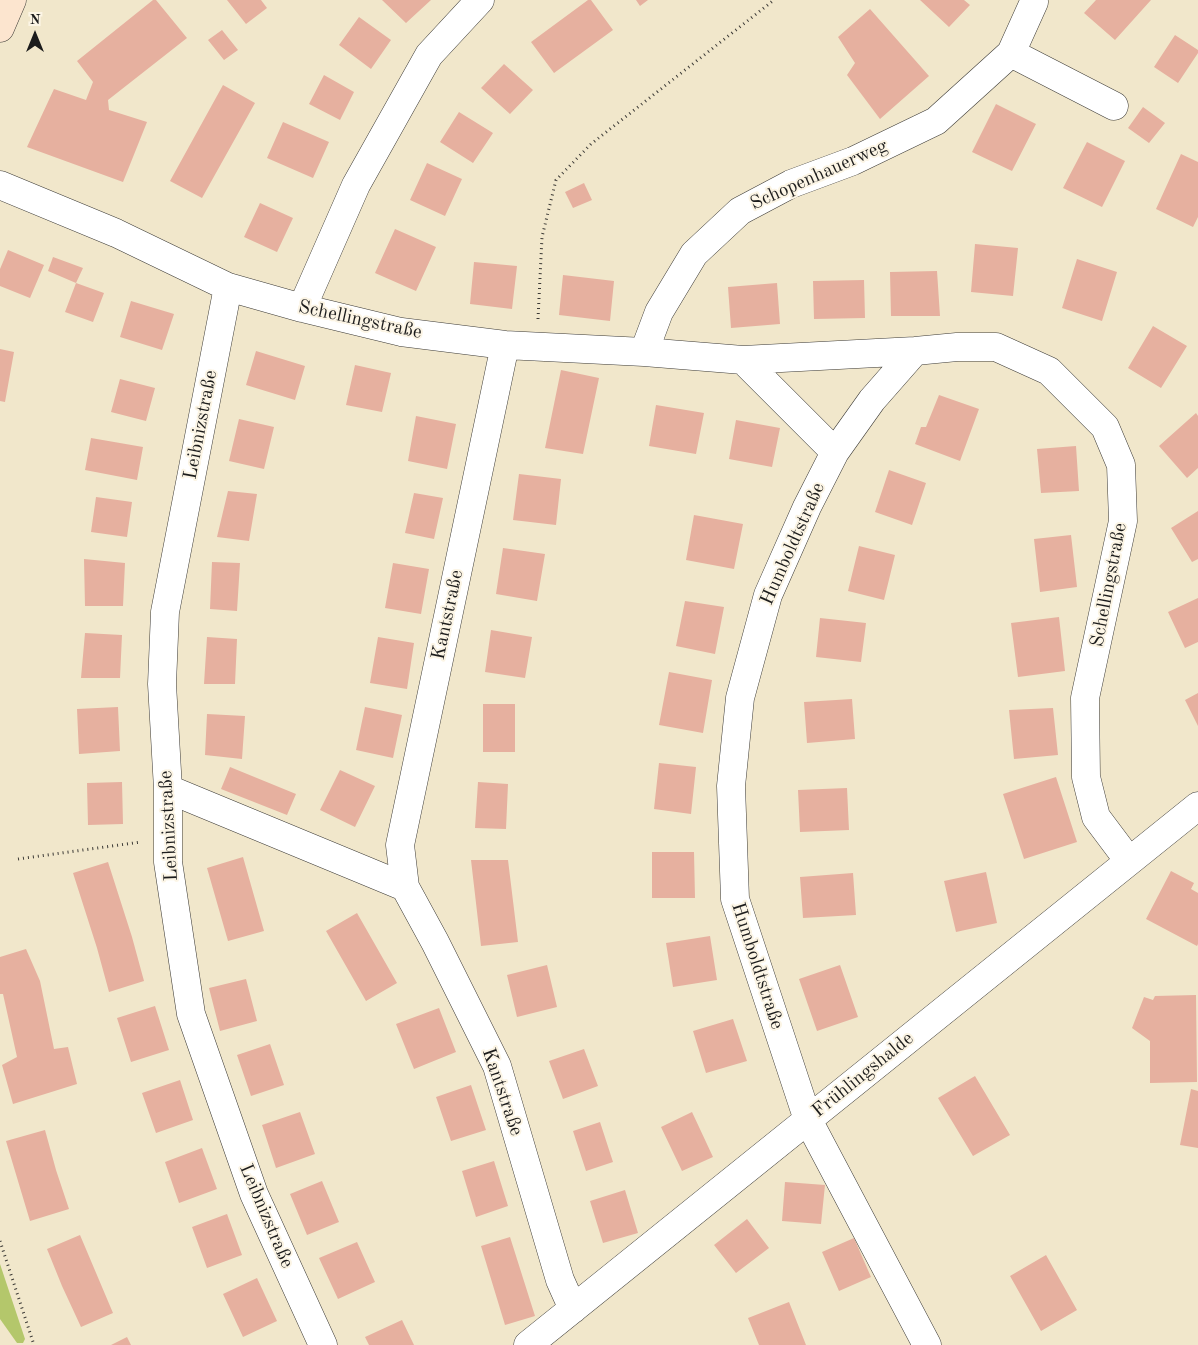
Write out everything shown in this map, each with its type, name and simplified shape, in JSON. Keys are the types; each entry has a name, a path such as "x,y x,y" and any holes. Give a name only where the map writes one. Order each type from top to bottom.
{"main road":[{"path":"0,28 12,0"}],"street":[{"path":"302,308 356,185 429,54 480,0"},
{"name":"Schopenhauerweg","path":"644,352 658,312 694,254 740,211 791,184 853,161 936,121 1011,53 1034,2"},
{"path":"1011,53 1114,106"},
{"name":"Schellingstraße","path":"0,185 116,233 228,287 302,308 401,332 506,345 644,352 742,360 957,347 996,347 1049,371 1105,427 1121,465 1123,521 1085,698 1086,777 1096,817 1129,861"},
{"name":"Leibnizstraße","path":"228,287 164,612 162,684 168,790 168,862 191,1014 254,1194 323,1345"},
{"name":"Kantstraße","path":"506,345 400,845 405,887 436,942 497,1066 560,1280 573,1309"},
{"path":"742,360 835,452 872,400 914,351"},
{"name":"Humboldtstraße","path":"835,452 807,507 768,595 740,698 731,786 735,899 808,1120 927,1345"},
{"path":"168,790 405,887"},
{"name":"Frühlingshalde","path":"528,1345 1198,806"}],"path":[{"path":"537,346 542,237 556,180 591,144 774,0"},
{"path":"18,859 167,838"},
{"path":"0,1241 34,1345"}],"green space":[{"path":"0,1264 25,1339 23,1343 17,1343 0,1319"}],"building":[{"path":"153,0 156,0 187,38 108,100 109,110 147,122 123,182 27,147 54,89 86,100 93,82 77,61"},
{"path":"227,0 261,0 267,8 246,24"},
{"path":"382,0 431,0 406,23"},
{"path":"588,0 591,0 613,30 554,73 531,42"},
{"path":"636,0 648,0 640,6"},
{"path":"920,0 964,0 970,5 949,27"},
{"path":"1096,0 1151,0 1115,40 1084,13"},
{"path":"870,9 929,76 880,119 847,75 855,63 838,37"},
{"path":"359,17 391,40 371,69 339,45"},
{"path":"222,30 238,50 224,60 208,40"},
{"path":"1175,35 1198,50 1198,53 1178,83 1154,67"},
{"path":"504,64 533,90 510,114 481,88"},
{"path":"324,75 354,92 340,120 309,104"},
{"path":"223,85 255,103 202,198 170,181"},
{"path":"996,104 1036,124 1012,171 972,152"},
{"path":"1143,107 1165,123 1149,143 1128,128"},
{"path":"459,112 493,133 473,163 440,142"},
{"path":"283,122 329,142 313,178 267,158"},
{"path":"1087,142 1125,161 1102,207 1063,188"},
{"path":"1181,154 1198,162 1198,217 1193,227 1156,209"},
{"path":"427,163 462,179 445,216 410,200"},
{"path":"584,183 592,200 573,208 565,192"},
{"path":"260,203 293,218 277,252 244,237"},
{"path":"395,229 436,247 416,291 375,273"},
{"path":"975,244 1018,248 1013,296 971,292"},
{"path":"8,250 44,265 30,298 0,286 0,269"},
{"path":"53,257 83,268 76,283 48,271"},
{"path":"1077,259 1117,272 1102,321 1062,308"},
{"path":"474,262 517,266 512,309 470,304"},
{"path":"937,271 940,316 891,316 890,272"},
{"path":"563,275 614,281 610,321 559,315"},
{"path":"864,280 865,318 814,319 813,281"},
{"path":"76,283 104,293 93,322 65,312"},
{"path":"777,283 780,324 731,328 728,287"},
{"path":"131,301 174,314 162,350 120,337"},
{"path":"1153,326 1187,346 1161,388 1128,368"},
{"path":"0,349 14,352 5,402 0,401"},
{"path":"256,351 305,366 295,400 246,385"},
{"path":"355,365 391,373 382,412 346,405"},
{"path":"561,370 599,378 583,454 545,448"},
{"path":"120,379 155,388 146,421 111,412"},
{"path":"939,395 979,409 960,461 915,444 921,427 926,427"},
{"path":"656,405 704,413 696,454 649,446"},
{"path":"1196,413 1198,416 1198,468 1187,478 1159,446"},
{"path":"416,416 456,424 447,469 408,461"},
{"path":"239,419 274,427 264,469 229,461"},
{"path":"736,420 780,428 772,467 729,459"},
{"path":"91,438 143,447 137,480 85,470"},
{"path":"1076,446 1079,491 1041,493 1037,449"},
{"path":"889,470 926,483 912,525 875,512"},
{"path":"519,474 561,479 556,525 513,520"},
{"path":"228,491 257,494 249,541 217,537"},
{"path":"414,493 443,498 434,539 405,533"},
{"path":"96,497 132,502 127,537 91,532"},
{"path":"1198,511 1198,559 1192,562 1171,528"},
{"path":"694,515 743,524 734,569 686,560"},
{"path":"1071,535 1077,587 1040,592 1034,539"},
{"path":"859,546 895,555 884,600 848,591"},
{"path":"503,548 545,554 537,601 496,594"},
{"path":"84,559 125,563 123,606 85,606"},
{"path":"212,562 240,563 237,611 210,609"},
{"path":"393,563 429,569 421,614 385,608"},
{"path":"1198,598 1198,642 1185,648 1168,612"},
{"path":"685,601 724,607 715,654 676,646"},
{"path":"1059,617 1065,671 1018,677 1011,623"},
{"path":"820,618 866,623 861,662 816,657"},
{"path":"491,630 532,637 525,678 485,672"},
{"path":"85,633 122,635 120,678 81,678"},
{"path":"207,637 237,639 235,684 204,684"},
{"path":"378,637 414,643 407,689 370,683"},
{"path":"669,672 712,680 703,733 659,725"},
{"path":"1198,693 1198,726 1185,700"},
{"path":"852,699 855,739 807,743 804,702"},
{"path":"483,704 515,704 515,752 483,752"},
{"path":"118,707 120,751 79,754 77,709"},
{"path":"365,707 402,715 393,758 356,750"},
{"path":"1053,708 1058,755 1014,759 1009,710"},
{"path":"207,714 245,716 242,759 205,755"},
{"path":"659,763 696,767 691,814 654,809"},
{"path":"230,767 296,794 287,815 221,789"},
{"path":"340,770 375,786 355,827 320,810"},
{"path":"1056,777 1077,842 1024,859 1003,794"},
{"path":"122,782 123,824 88,825 87,783"},
{"path":"478,782 508,784 506,829 475,828"},
{"path":"847,788 849,830 800,832 798,790"},
{"path":"652,852 694,852 695,898 652,898"},
{"path":"243,857 264,931 228,941 207,868"},
{"path":"471,860 508,860 518,942 481,946"},
{"path":"108,862 144,981 109,992 73,873"},
{"path":"1171,871 1194,883 1191,889 1198,893 1197,946 1146,919"},
{"path":"986,872 997,923 956,932 944,881"},
{"path":"853,873 856,915 803,918 800,877"},
{"path":"357,913 397,983 366,1001 326,931"},
{"path":"710,936 717,980 673,987 666,943"},
{"path":"26,949 40,981 54,1049 68,1047 77,1084 13,1104 2,1065 17,1057 3,994 0,994 0,957"},
{"path":"547,965 557,1007 517,1017 507,975"},
{"path":"840,965 858,1017 817,1031 799,979"},
{"path":"246,979 257,1021 220,1031 209,988"},
{"path":"1196,995 1197,1082 1150,1083 1150,1041 1132,1028 1144,997 1153,1000 1155,996"},
{"path":"155,1006 169,1050 131,1062 117,1018"},
{"path":"439,1008 456,1052 414,1069 396,1024"},
{"path":"733,1019 747,1061 706,1073 693,1031"},
{"path":"270,1044 284,1085 251,1096 237,1055"},
{"path":"584,1049 598,1086 563,1099 549,1061"},
{"path":"975,1076 1010,1135 973,1156 938,1098"},
{"path":"180,1080 193,1120 156,1133 142,1093"},
{"path":"471,1085 486,1130 451,1141 436,1097"},
{"path":"1191,1089 1198,1091 1198,1148 1180,1145"},
{"path":"300,1112 315,1154 276,1168 262,1125"},
{"path":"692,1112 713,1157 682,1171 661,1127"},
{"path":"600,1122 613,1162 586,1171 573,1131"},
{"path":"45,1130 69,1209 30,1221 6,1141"},
{"path":"202,1148 217,1189 179,1203 165,1162"},
{"path":"494,1161 508,1206 476,1217 462,1171"},
{"path":"322,1181 339,1222 307,1235 290,1194"},
{"path":"785,1182 825,1185 821,1224 782,1221"},
{"path":"625,1190 638,1233 603,1243 590,1201"},
{"path":"227,1214 242,1255 207,1268 192,1227"},
{"path":"747,1219 769,1248 736,1273 714,1245"},
{"path":"80,1235 113,1313 81,1327 47,1249"},
{"path":"510,1237 535,1316 505,1325 481,1246"},
{"path":"854,1238 871,1277 839,1291 822,1252"},
{"path":"357,1242 375,1282 338,1299 319,1258"},
{"path":"1046,1255 1077,1310 1041,1331 1010,1276"},
{"path":"257,1278 277,1321 243,1337 223,1294"},
{"path":"789,1302 806,1345 759,1345 748,1318"},
{"path":"402,1320 414,1345 369,1345 365,1337"},
{"path":"127,1337 131,1345 111,1345"}]}
